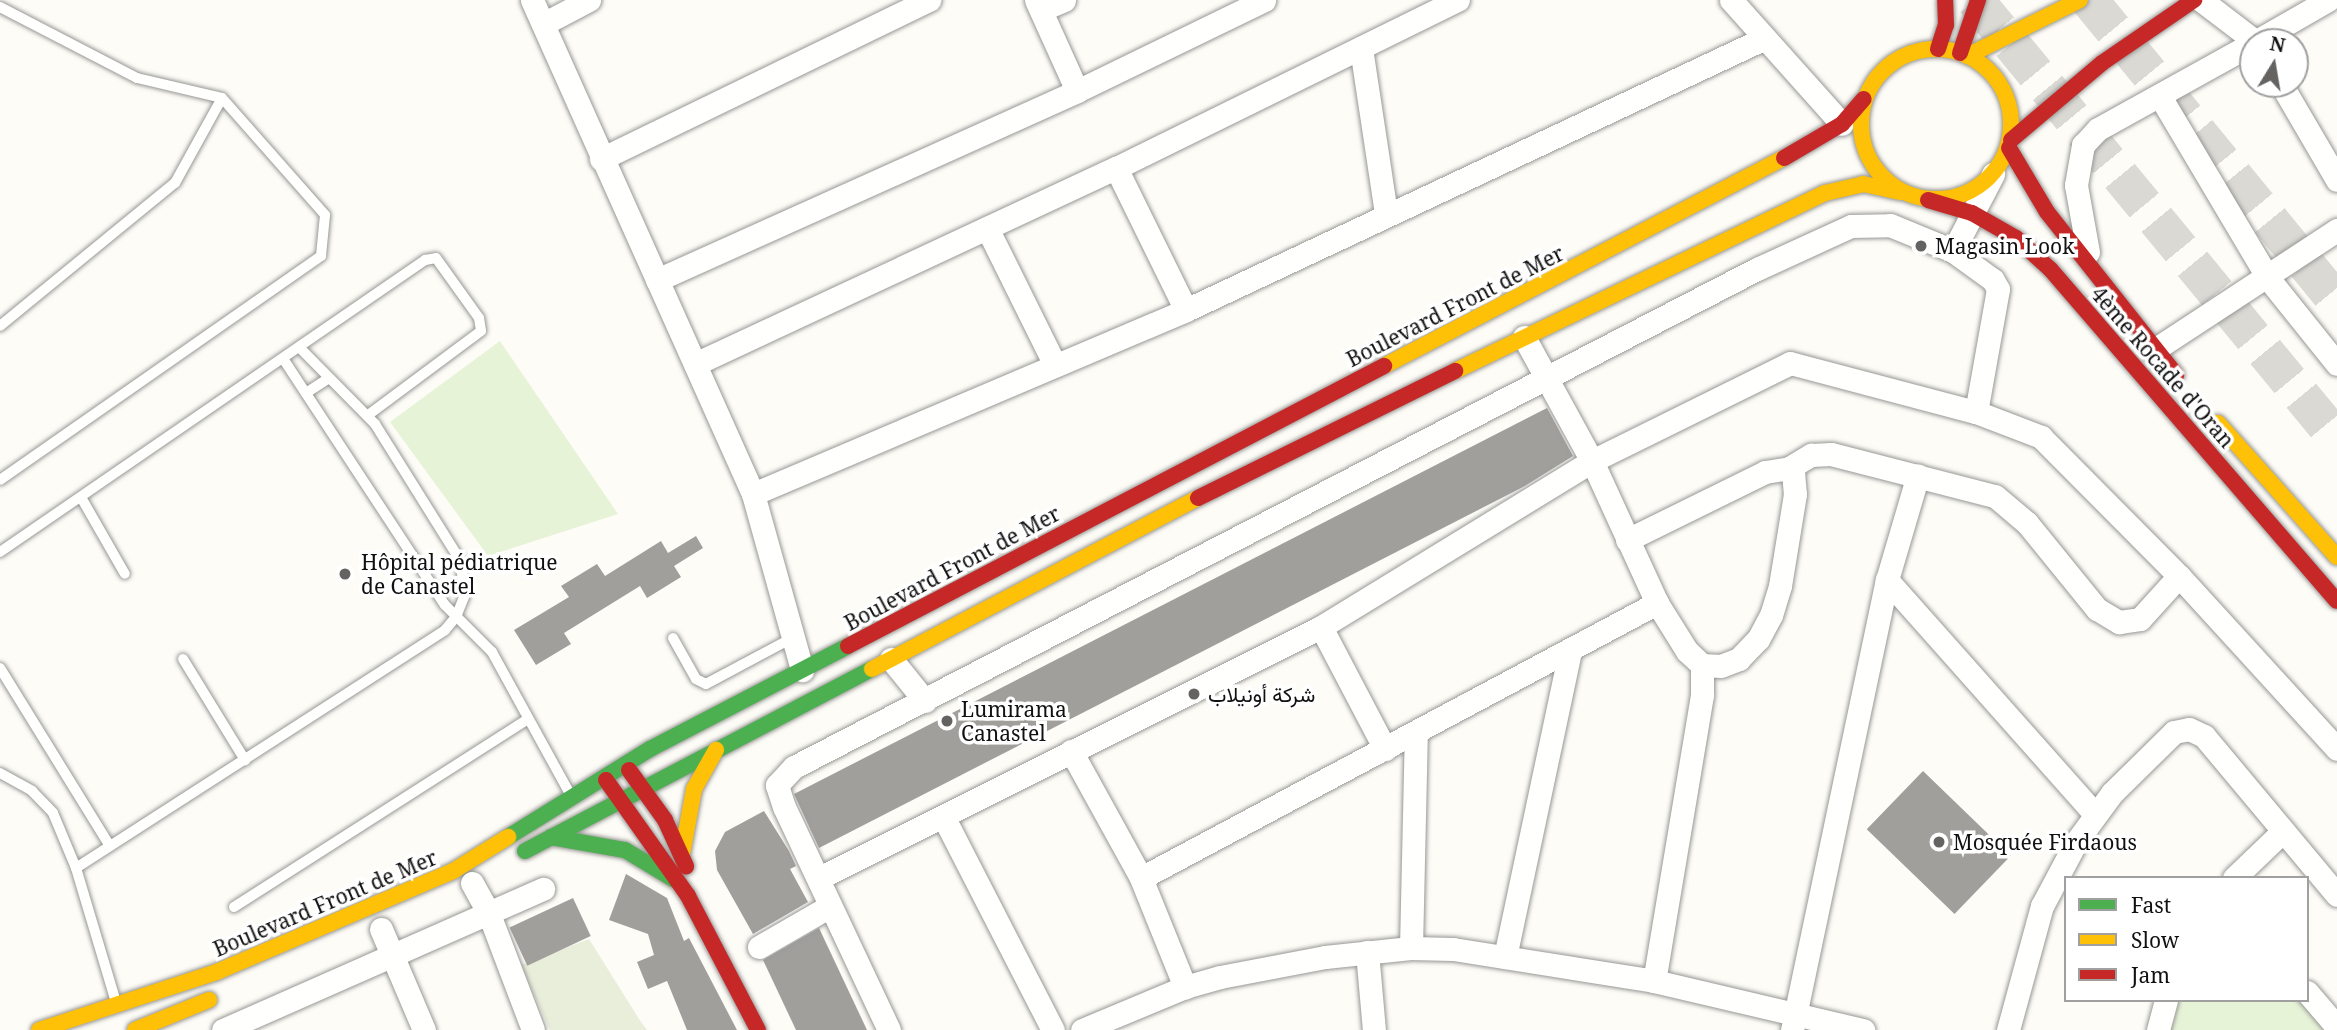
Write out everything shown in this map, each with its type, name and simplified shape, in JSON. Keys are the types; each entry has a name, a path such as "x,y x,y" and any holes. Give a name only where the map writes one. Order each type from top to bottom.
{"main road":[{"path":"1938,49 1946,25 1945,0"},
{"path":"1964,55 1978,0"},
{"path":"1964,55 2080,0"},
{"path":"505,863 643,787 1251,470 1825,193 1863,184 1928,200 1964,194 1993,174 2010,144 2102,63 2194,0"},
{"path":"1901,192 1870,162 1860,120 1864,99 1873,82 1901,57 1938,49 1964,55 1987,69 2002,89 2010,111 2010,144"},
{"name":"Boulevard Front de Mer","path":"39,1030 117,1007 219,971 410,892 453,871 624,764 1842,124 1864,99"},
{"name":"4ème Rocade d'Oran","path":"2010,144 2047,212 2190,392"},
{"name":"4ème Rocade d'Oran","path":"1928,200 1972,213 2016,238 2051,270 2337,601"},
{"name":"4ème Rocade d'Oran","path":"2209,412 2337,557"},
{"path":"688,895 682,854 691,799 716,750"},
{"path":"624,764 643,787 682,854"},
{"path":"603,776 688,895 758,1030"},
{"path":"571,797 583,819"},
{"path":"551,837 625,850 675,880"},
{"path":"135,1030 221,995"}],"street":[{"path":"532,0 753,494 802,670"},
{"path":"543,24 589,0"},
{"path":"601,159 929,0"},
{"path":"1064,0 1038,5 1077,91"},
{"path":"657,280 1077,91 1235,7 1264,0"},
{"path":"695,364 1116,168 1458,0"},
{"path":"1731,0 1763,39 1842,124"},
{"path":"2201,0 2239,30"},
{"path":"2279,28 2328,0"},
{"path":"753,494 1186,310 1763,39"},
{"path":"1362,48 1386,214"},
{"path":"2093,268 2076,185 2083,145 2098,129 2161,98 2239,52"},
{"path":"2161,98 2268,278 2337,364"},
{"path":"2289,98 2337,180"},
{"path":"1116,168 1186,310"},
{"path":"1953,251 1993,174"},
{"path":"889,1030 830,906 777,785 794,767 925,701 1215,547 1547,381 1757,269 1851,226 1890,225 1953,251 1993,280 1997,289 1976,412"},
{"path":"987,228 1055,365"},
{"path":"2154,350 2268,278 2337,230"},
{"path":"1524,337 1592,461 1657,603 1687,651 1703,665 1721,666 1739,659 1758,639 1770,615 1780,586 1795,494 1795,479 1788,468"},
{"path":"819,878 944,818 1070,751 1321,627 1592,461 1790,363 1976,412 2025,428 2059,450 2337,749"},
{"path":"1628,540 1765,472 1788,468 1811,455 1830,454 1972,487 2007,502 2097,610 2119,622 2140,619 2179,576"},
{"path":"1793,1022 1887,580 1918,475"},
{"path":"1887,580 2095,814"},
{"path":"1141,878 1657,603"},
{"path":"1321,627 1385,749"},
{"path":"1505,957 1570,651"},
{"path":"891,659 925,701"},
{"path":"1654,981 1702,695 1703,665"},
{"path":"2008,1030 2042,906 2095,814 2166,738 2189,729 2204,736 2337,895"},
{"path":"1411,948 1416,732"},
{"path":"1070,751 1141,878 1185,987"},
{"path":"944,818 1053,1030"},
{"path":"2236,876 2283,831"},
{"path":"472,883 489,914 533,1030"},
{"path":"223,1030 250,1025 392,954 543,889"},
{"path":"759,947 830,906"},
{"path":"382,928 424,1030"},
{"path":"1082,1030 1185,987 1367,952 1411,948 1505,957 1654,981 1793,1022 1863,1030"},
{"path":"1367,952 1374,1030"},
{"path":"2309,994 2337,1027"},
{"path":"2158,1030 2165,1002"}],"lane":[{"path":"0,7 137,78 222,98 325,215 321,256 0,480"},
{"path":"0,326 175,183 222,98"},
{"path":"0,552 301,349 425,260 440,261 480,318 481,331 367,416"},
{"path":"76,868 445,630 456,617 465,595 460,560 367,416 301,349"},
{"path":"284,360 456,617 492,652 571,797"},
{"path":"306,393 330,378"},
{"path":"82,499 125,574"},
{"path":"673,638 696,679 706,684 792,638"},
{"path":"183,659 245,760"},
{"path":"0,668 110,846"},
{"path":"234,906 528,719"},
{"path":"0,773 43,801 76,868 117,1007"}],"green space":[{"path":"500,341 618,514 488,556 390,422"},
{"path":"589,939 647,1030 550,1030 521,965"},
{"path":"2175,1002 2309,1002 2333,1030 2167,1030"}],"building":[{"path":"1547,408 1573,456 1523,487 819,848 794,794"},
{"path":"696,536 703,548 674,566 681,577 647,598 640,586 564,633 571,644 536,665 514,630 569,597 561,586 597,564 605,576 661,541 668,553"},
{"name":"Mosquée Firdaous","path":"1923,771 2011,856 1954,914 1867,829"},
{"path":"764,811 789,851 796,866 790,869 808,902 753,934 717,870 715,851 725,832"},
{"path":"626,874 667,898 684,941 689,938 737,1030 687,1030 667,981 648,989 637,962 654,955 648,934 609,920"},
{"path":"573,898 591,936 527,966 510,928"},
{"path":"819,928 867,1030 796,1030 763,960"}],"tunnel":[{"path":"1975,0 2337,439"},
{"path":"2089,0 2337,302"}],"traffic: fast":[{"path":"508,837 650,749 848,646"},
{"path":"525,851 872,669"},
{"path":"551,837 625,850 675,880"}],"traffic: slow":[{"path":"1967,56 2080,0"},
{"path":"1936,49 1965,55 1989,71 2005,95 2011,124 2005,153 1989,177 1965,193 1936,199 1907,193 1883,177 1867,153 1861,124 1867,95 1883,71 1907,55 1936,49"},
{"path":"1384,366 1784,158"},
{"path":"1455,371 1825,193 1863,184 1901,192"},
{"path":"2218,423 2337,557"},
{"path":"872,669 1198,498"},
{"path":"682,854 694,789 716,750"},
{"path":"39,1030 219,971 453,871 508,837"},
{"path":"135,1030 209,1000"}],"traffic: jam":[{"path":"1938,49 1946,25 1945,0"},
{"path":"1960,53 1978,0"},
{"path":"2011,140 2102,63 2194,0"},
{"path":"1784,158 1842,124 1864,99"},
{"path":"2009,148 2047,212 2176,375"},
{"path":"1928,200 1972,213 2016,238 2051,270 2337,601"},
{"path":"848,646 1384,366"},
{"path":"1198,498 1455,371"},
{"path":"629,770 665,820 686,866"},
{"path":"606,780 688,896 758,1030"}],"place":[{"name":"Magasin Look","path":"1921,246"},
{"name":"Hôpital pédiatrique de Canastel","path":"345,574"},
{"name":"شركة أونيلاب","path":"1194,694"},
{"name":"Lumirama Canastel","path":"947,721"},
{"name":"Mosquée Firdaous","path":"1939,842"}]}
